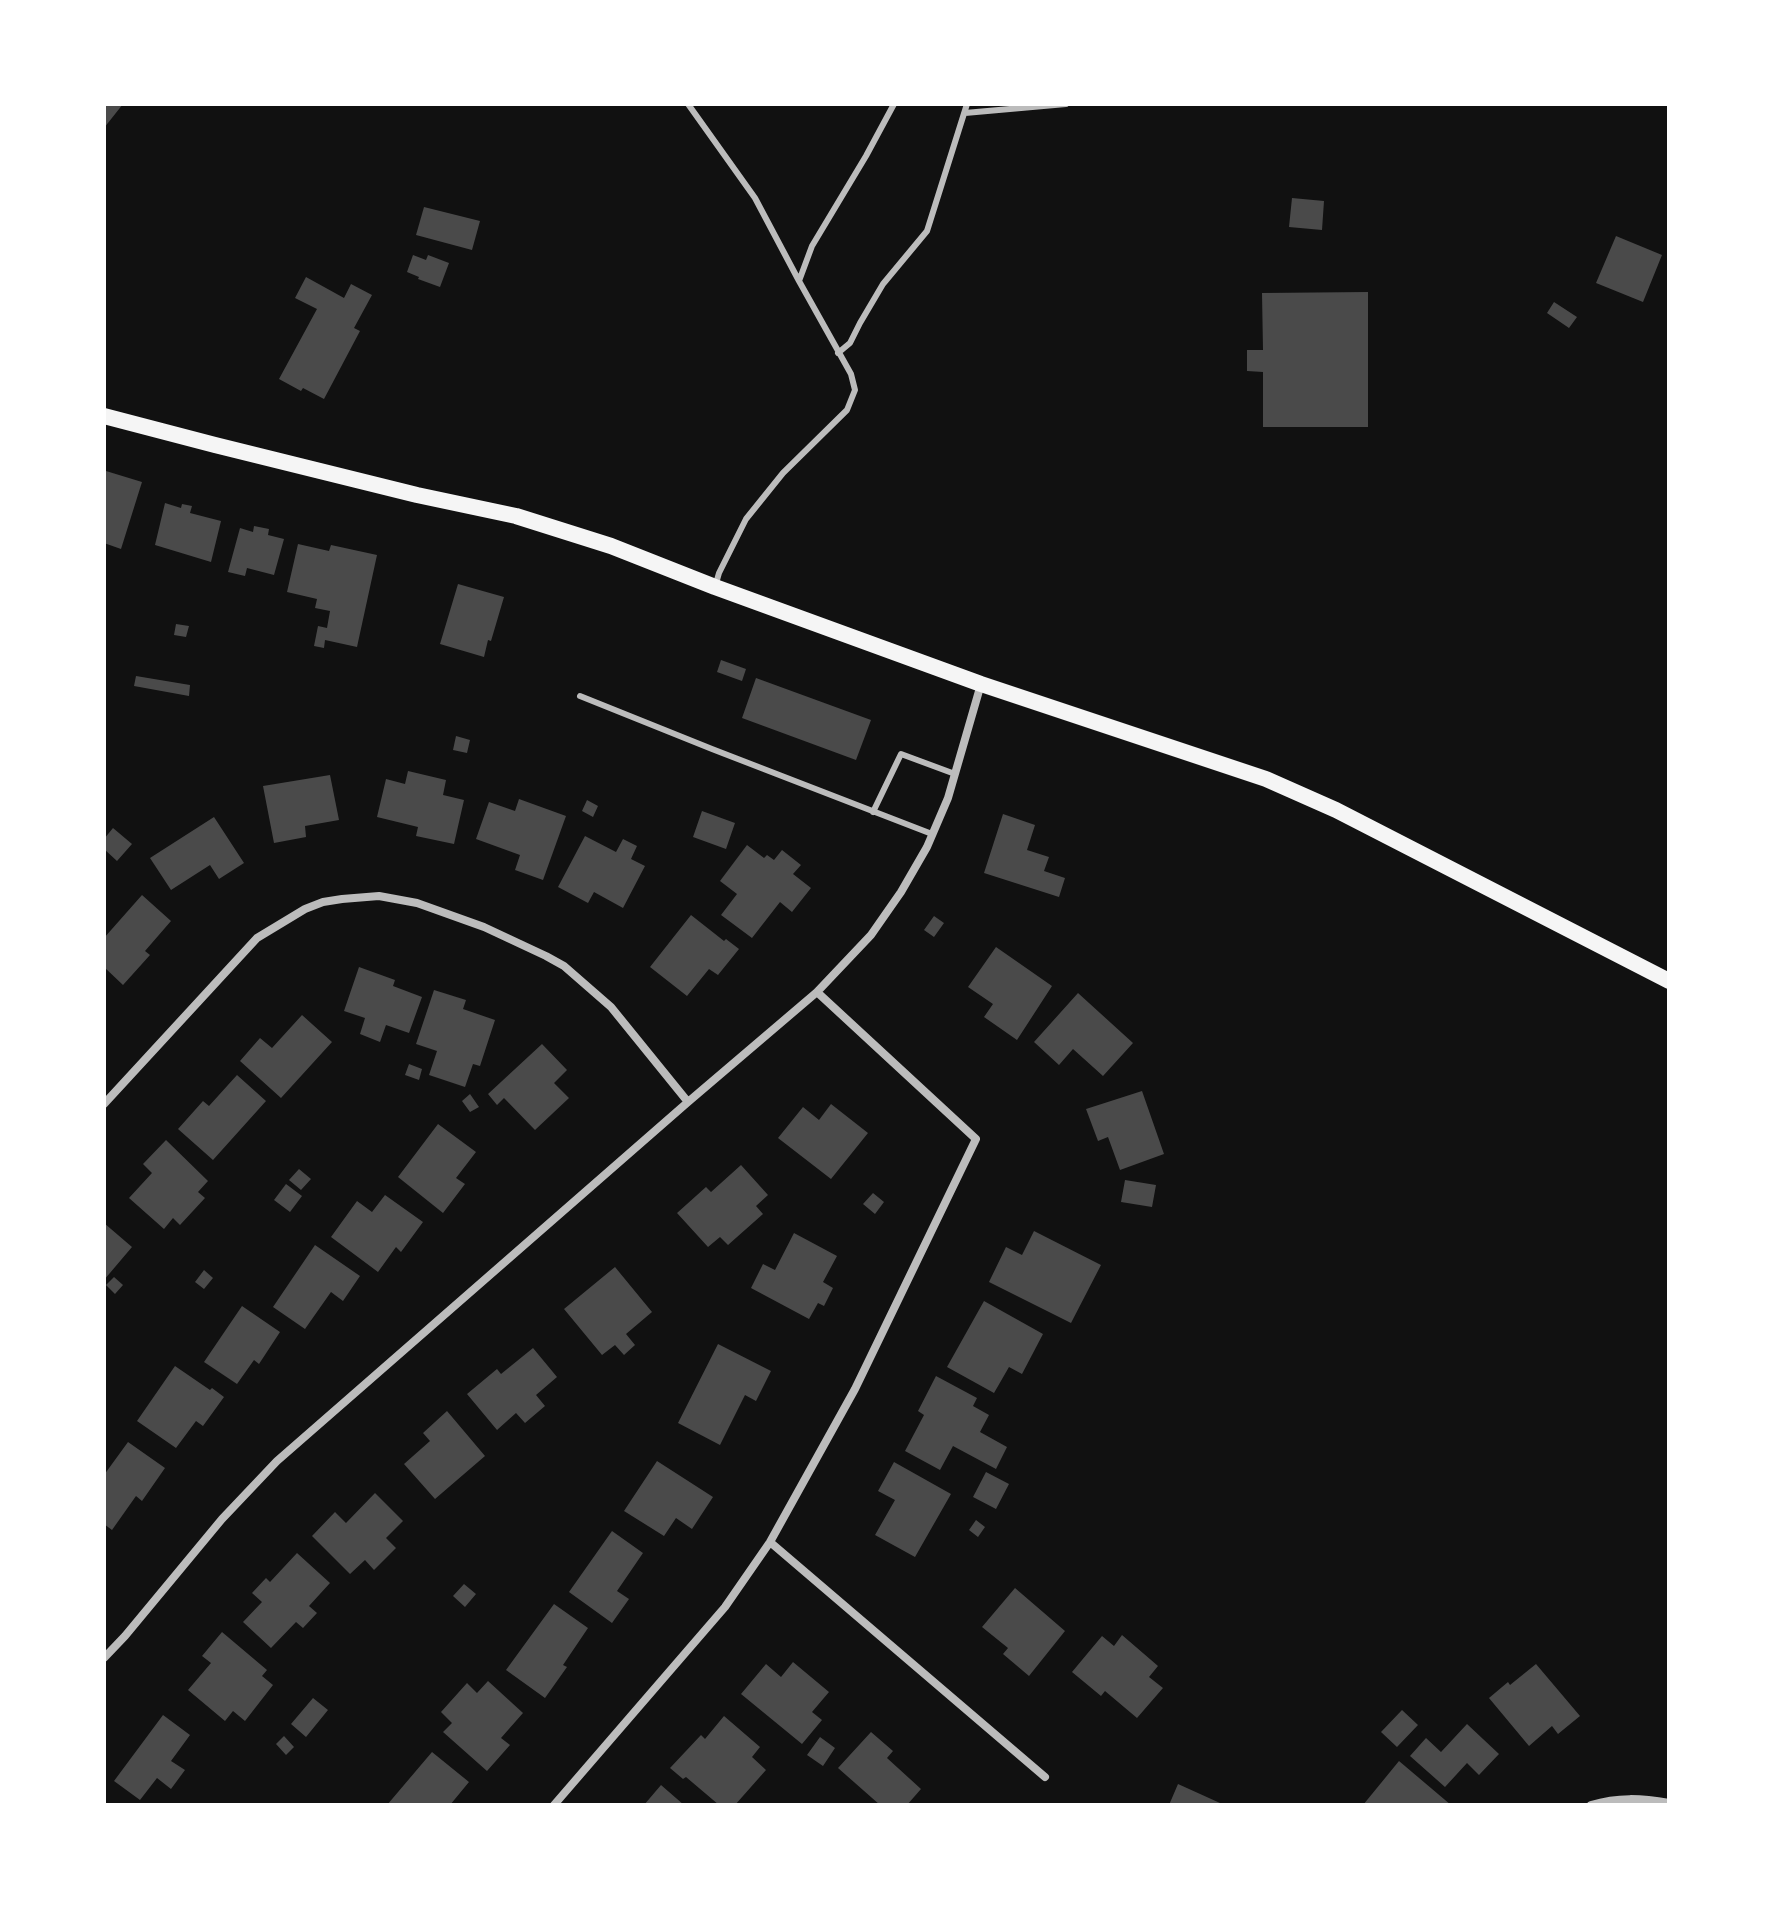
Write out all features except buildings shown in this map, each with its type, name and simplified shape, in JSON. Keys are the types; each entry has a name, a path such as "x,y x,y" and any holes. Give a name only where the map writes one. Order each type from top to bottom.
{"main road":[{"path":"104,416 403,492 516,516 611,546 981,684 1266,779 1336,810 1669,981"}],"street":[{"path":"104,1658 222,1519 277,1461 817,992 871,935 901,892 948,798 981,684"},
{"path":"104,1104 257,938 305,909 323,902 379,896 417,903 484,927 564,966 611,1007 688,1102"},
{"path":"554,1805 725,1607 770,1542 855,1389 976,1139 817,992"},
{"path":"770,1542 1045,1777"},
{"path":"1591,1805 1626,1798 1669,1803"}],"lane":[{"path":"688,104 755,198 851,374 855,390 847,410 783,473 746,519 715,587"},
{"path":"799,281 812,246 894,104"},
{"path":"838,353 850,343 883,284 927,231 967,104"},
{"path":"965,113 1066,104"},
{"path":"580,696 932,834"},
{"path":"873,812 901,754 955,774"}]}
